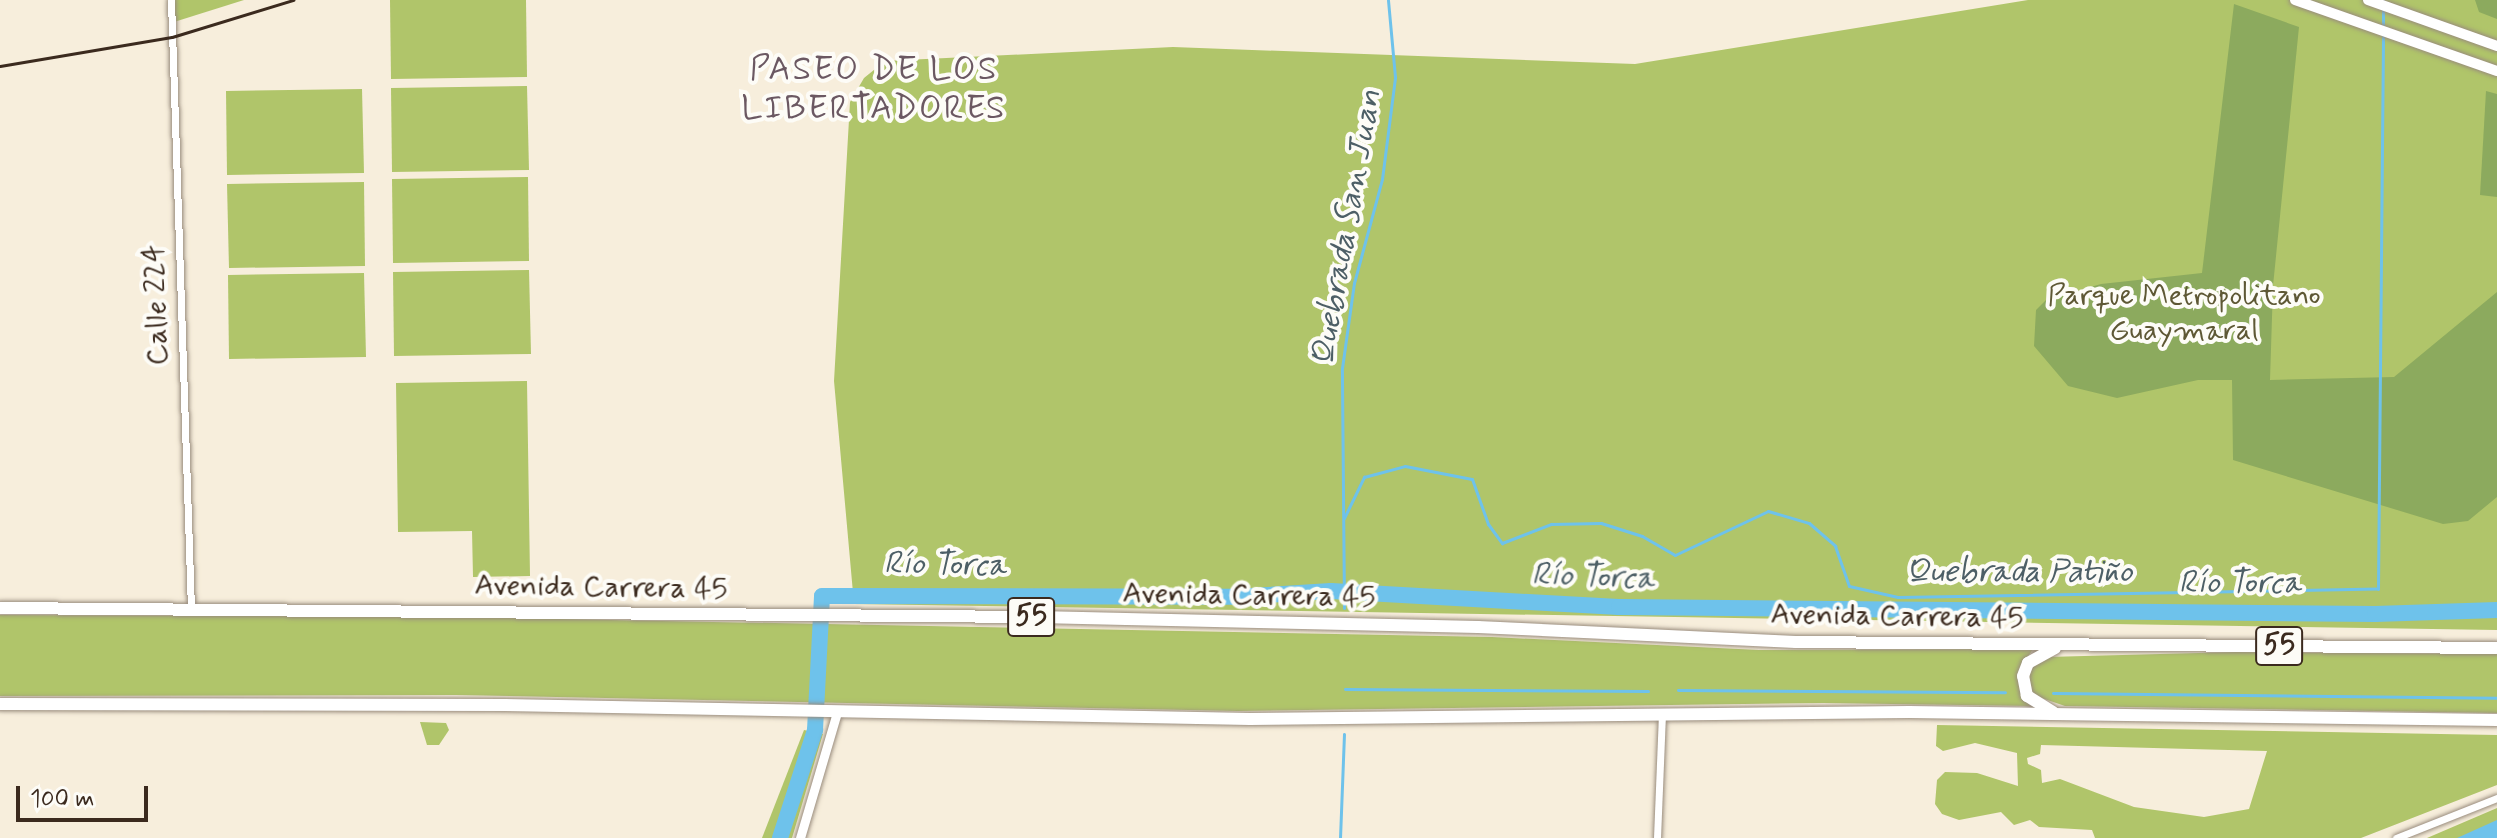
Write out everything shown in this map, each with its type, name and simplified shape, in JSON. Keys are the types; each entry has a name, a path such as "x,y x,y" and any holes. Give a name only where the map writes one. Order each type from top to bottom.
{"highway":[{"name":"Avenida Carrera 45","path":"0,608 1288,622 1796,642 2497,648"},
{"path":"2061,645 2028,663 2022,686 2036,704 2062,714"},
{"path":"0,704 1250,719 1662,714 2062,714 2497,720"}],"main road":[{"path":"2295,0 2497,71"},
{"path":"2368,0 2497,46"}],"street":[{"name":"Calle 224","path":"171,0 191,608"},
{"path":"800,838 837,712"},
{"path":"1657,838 1662,714"},
{"path":"2396,838 2497,798"}],"green space":[{"path":"173,0 244,0 174,22"},
{"path":"390,0 526,0 527,77 391,79"},
{"name":"Parque Metropolitano Guaymaral","path":"2028,0 2497,0 2497,630 854,604 834,381 850,102 864,78 885,61 1173,47 1635,64"},
{"path":"2475,0 2497,0 2497,19 2479,12"},
{"path":"2234,4 2299,27 2273,286 2270,380 2394,377 2497,292 2497,497 2468,521 2443,524 2233,460 2232,380 2198,380 2117,398 2068,386 2034,346 2036,310 2046,300 2101,284 2202,273"},
{"path":"527,86 529,170 392,172 391,88"},
{"path":"362,89 364,173 227,175 226,91"},
{"path":"2486,91 2497,94 2497,197 2480,195"},
{"path":"528,177 529,261 393,263 392,179"},
{"path":"364,182 365,266 229,268 227,184"},
{"path":"529,270 531,354 394,356 393,272"},
{"path":"364,273 366,357 229,359 228,275"},
{"path":"527,381 530,576 473,577 472,531 398,532 396,383"},
{"path":"0,615 461,617 1492,637 1759,650 2033,649 2018,672 2021,696 2031,706 1823,703 1238,711 456,695 0,696"},
{"path":"2236,652 2497,654 2497,713 2065,706 2030,694 2027,670 2047,657"},
{"path":"420,722 446,723 449,730 439,745 427,745"},
{"path":"1937,725 2497,735 2497,785 2361,838 2095,838 2092,830 2039,827 2030,820 2014,825 2001,812 1959,820 1942,814 1935,804 1937,780 1945,772 1977,773 2018,786 2017,753 1975,743 1943,751 1936,746","holes":["2041,745 2267,751 2249,809 2204,817 2134,807 2060,779 2042,783 2041,770 2028,764 2027,758 2040,754"]},
{"path":"804,730 823,734 792,838 762,838"},
{"path":"2497,808 2497,838 2427,838"}],"water":[{"path":"2497,820 2497,838 2457,838"}],"waterway":[{"name":"Quebrada San Juan","path":"1344,608 1342,368 1354,283 1382,179 1395,77 1388,0"},
{"name":"Quebrada Patiño","path":"2383,0 2383,28"},
{"name":"Quebrada Patiño","path":"1344,518 1364,477 1405,466 1472,479 1488,524 1502,543 1551,524 1601,523 1642,536 1675,555 1768,511 1809,523 1835,546 1849,586 1898,597 2378,589 2383,36"},
{"name":"Río Torca","path":"780,838 815,730 822,596 1235,597 1331,591 1619,607 2375,614 2497,610"},
{"path":"1345,689 1648,691"},
{"path":"1678,690 2005,692"},
{"path":"2053,693 2497,698"},
{"name":"Quebrada San Juan","path":"1340,838 1344,734"}],"railway":[{"path":"0,66 172,37 293,0"}],"district":[{"name":"PASEO DE LOS LIBERTADORES","path":"874,88"}]}
